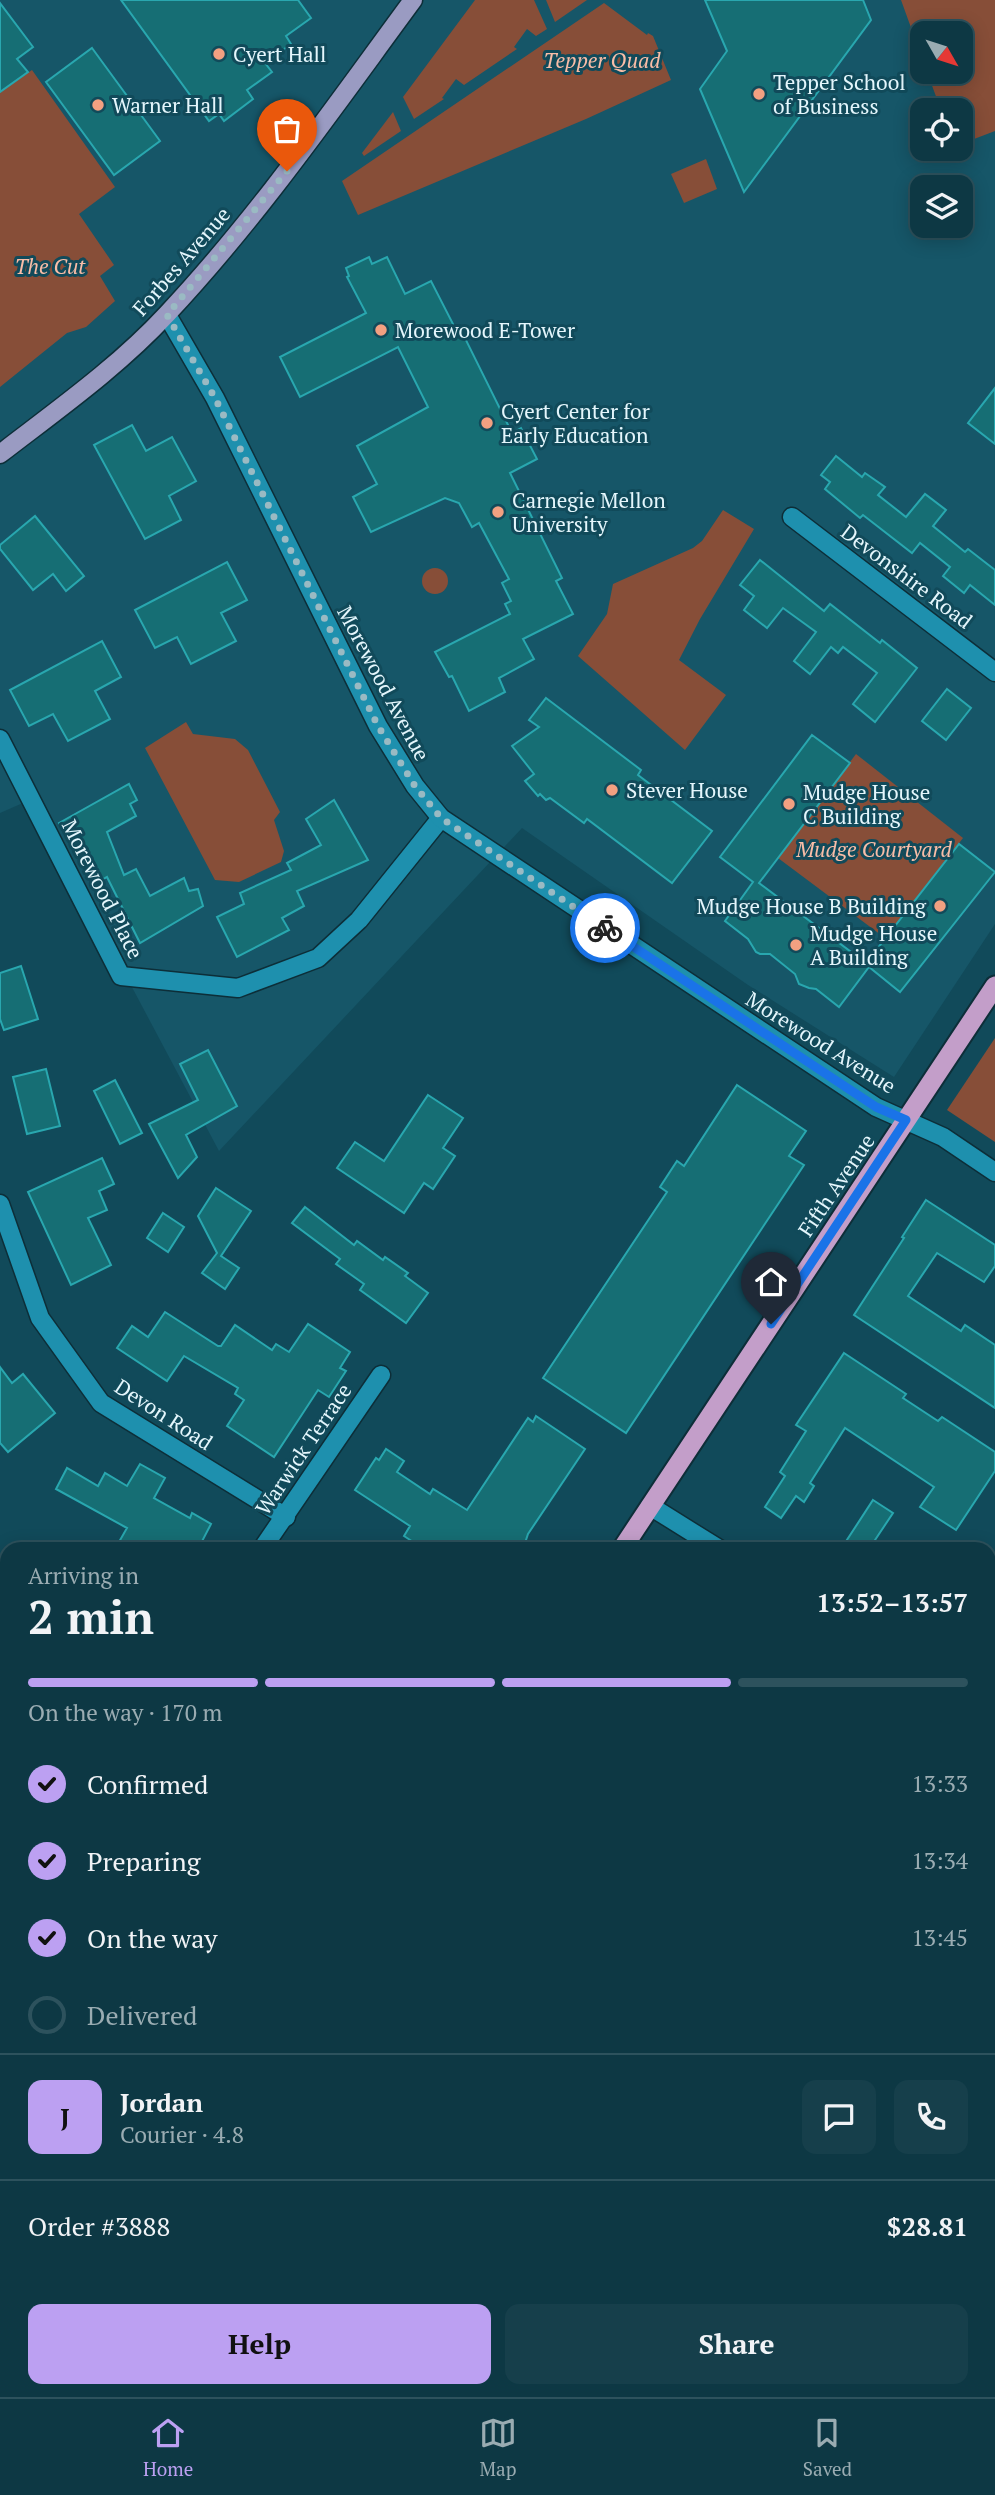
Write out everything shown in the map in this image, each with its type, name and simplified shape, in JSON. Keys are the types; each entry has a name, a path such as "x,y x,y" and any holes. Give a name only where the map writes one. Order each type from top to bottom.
{"highway":[{"name":"Fifth Avenue","path":"627,1542 995,986"}],"main road":[{"name":"Forbes Avenue","path":"0,454 67,402 167,315 287,171 413,0"}],"street":[{"name":"Morewood Avenue","path":"167,315 215,398 378,726 415,786 441,818 876,1107 943,1137 995,1172"},
{"name":"Devonshire Road","path":"792,517 995,671"},
{"name":"Morewood Place","path":"0,739 121,976 238,988 318,958 359,919 441,818"},
{"name":"Devon Road","path":"0,1205 40,1318 101,1403 286,1517"},
{"name":"Warwick Terrace","path":"267,1542 381,1375"},
{"path":"650,1506 708,1542"}],"shaded area":[{"name":"Carnegie Mellon University","path":"0,0 995,0 995,924 894,1077 748,985 522,828 219,1151 32,799 0,813"}],"green space":[{"path":"475,0 534,0 547,29 536,36 527,29 514,47 517,49 464,85 456,79 442,98 444,99 414,119 403,97"},
{"path":"546,0 587,0 555,22"},
{"path":"901,0 995,0 995,131 973,139 973,98 937,98 931,84 973,84 973,21 910,21 910,25"},
{"name":"Tepper Quad","path":"604,3 647,35 648,33 653,36 671,80 586,119 358,215 342,181"},
{"name":"The Cut","path":"32,70 115,187 79,214 114,265 100,276 115,301 86,327 67,333 0,387 0,92"},
{"path":"393,112 401,131 364,156 362,153"},
{"path":"706,159 717,189 684,203 671,174"},
{"path":"723,510 754,529 700,619 679,660 726,695 685,750 578,656 607,614 613,584 693,548 702,541"},
{"path":"435,568 444,572 448,581 444,590 435,594 426,590 422,581 426,572"},
{"path":"186,722 193,734 235,739 248,750 280,812 274,820 284,851 281,862 239,882 215,880 145,748"},
{"name":"Mudge Courtyard","path":"856,754 963,838 885,938 778,858"},
{"path":"995,1038 995,1142 947,1110"}],"building":[{"name":"Cyert Hall","path":"121,0 298,0 311,18 286,36 291,44 265,63 272,72 247,90 253,99 224,121 219,114 209,121"},
{"name":"Tepper School of Business","path":"705,0 863,0 871,20 744,192 700,89 727,51"},
{"path":"0,3 33,47 17,59 28,72 0,92"},
{"name":"Warner Hall","path":"92,48 160,141 114,175 46,82"},
{"path":"369,257 372,264 387,257 405,294 431,281 456,330 460,328 512,433 521,428 537,459 510,473 562,578 556,581 573,614 523,639 534,659 499,678 505,692 469,711 452,676 449,677 435,652 510,614 505,604 511,601 502,583 509,579 479,523 472,527 459,503 445,498 371,532 353,497 377,484 357,446 428,407 398,347 300,397 280,357 366,313 347,277 346,268"},
{"path":"995,388 995,444 968,423"},
{"path":"132,425 146,451 172,437 196,481 169,496 181,520 145,539 94,445"},
{"path":"836,456 862,477 865,473 885,487 878,495 906,517 925,494 946,510 933,526 965,552 968,549 995,570 995,605 970,585 964,593 943,576 950,567 920,543 912,553 863,515 860,518 825,489 830,482 821,475"},
{"path":"35,516 84,576 66,591 53,574 33,590 0,549 0,545"},
{"path":"760,560 824,611 830,604 917,668 875,722 853,704 877,673 843,647 838,653 831,647 810,674 794,661 816,632 783,608 767,628 744,610 754,596 740,585"},
{"path":"227,562 247,600 221,613 236,641 191,664 177,637 155,648 135,610"},
{"path":"102,641 121,677 95,691 110,719 68,741 53,714 29,726 10,690"},
{"path":"947,689 971,708 946,740 922,721"},
{"name":"Stever House","path":"546,698 641,770 638,775 712,831 672,883 587,819 584,823 550,798 546,800 540,794 538,796 525,781 534,774 512,746 539,727 529,720"},
{"path":"812,735 850,763 759,883 866,963 959,844 995,872 900,992 869,967 839,1007 816,989 799,984 795,974 770,954 756,952 748,939 725,921 753,882 720,857"},
{"path":"129,784 137,800 130,804 136,816 107,832 124,875 136,869 150,896 184,878 189,891 198,889 203,906 140,943 107,877 95,884 59,823"},
{"path":"334,800 368,860 297,891 304,906 282,918 289,930 237,957 217,917 244,904 240,893 291,870 287,863 321,845 306,819"},
{"path":"21,966 38,1019 4,1030 0,1019 0,973"},
{"path":"208,1050 237,1106 186,1135 197,1157 178,1178 149,1124 198,1100 180,1064"},
{"path":"46,1069 60,1126 27,1134 13,1077"},
{"path":"115,1080 142,1133 120,1144 94,1091"},
{"path":"737,1085 806,1131 789,1156 804,1165 626,1433 543,1378 667,1192 660,1187 677,1161 684,1166"},
{"path":"428,1095 463,1118 443,1148 455,1156 433,1189 424,1183 404,1213 337,1168 355,1142 384,1161"},
{"path":"102,1158 114,1184 99,1191 107,1210 88,1218 111,1265 71,1285 28,1192"},
{"path":"216,1188 251,1211 221,1256 239,1268 225,1289 202,1273 217,1253 198,1216"},
{"path":"926,1200 995,1245 995,1266 984,1282 937,1253 908,1296 961,1331 965,1325 995,1345 995,1408 854,1315"},
{"path":"305,1207 354,1245 357,1241 383,1260 385,1257 408,1273 405,1276 428,1293 406,1323 360,1290 364,1284 336,1264 340,1259 292,1223"},
{"path":"163,1213 184,1227 168,1252 147,1238"},
{"path":"165,1312 218,1346 221,1346 235,1325 272,1350 276,1344 289,1352 308,1324 350,1352 340,1368 346,1371 329,1397 318,1390 274,1457 227,1426 244,1400 235,1394 238,1388 184,1356 167,1381 117,1348 132,1326 148,1337"},
{"path":"844,1353 906,1394 903,1398 938,1421 942,1417 995,1452 995,1471 956,1530 920,1507 934,1487 845,1428 810,1483 814,1486 804,1502 796,1496 781,1518 765,1507 785,1476 780,1472 806,1431 796,1425"},
{"path":"0,1367 12,1383 23,1374 55,1413 8,1452 0,1443"},
{"path":"536,1416 585,1449 525,1542 413,1542 404,1536 410,1526 355,1490 376,1458 379,1460 386,1449 404,1461 397,1472 430,1494 433,1489 467,1510 528,1418 533,1422"},
{"path":"140,1464 165,1478 154,1498 190,1518 192,1513 211,1524 202,1542 119,1542 127,1528 56,1489 67,1468 98,1486 105,1473 127,1486"},
{"path":"873,1500 893,1513 874,1542 846,1542"}],"way so far":[{"path":"287,171 167,315 215,398 378,726 415,786 441,818 605,928"}],"place":[{"name":"Cyert Hall","path":"219,54"},
{"name":"Tepper School of Business","path":"759,94"},
{"name":"Warner Hall","path":"98,105"},
{"name":"Morewood E-Tower","path":"381,330"},
{"name":"Cyert Center for Early Education","path":"487,423"},
{"name":"Carnegie Mellon University","path":"498,512"},
{"name":"Stever House","path":"612,790"},
{"name":"Mudge House C Building","path":"789,804"},
{"name":"Mudge House B Building","path":"940,906"},
{"name":"Mudge House A Building","path":"796,945"}],"route":[{"path":"605,928 876,1107 906,1120 771,1324"}]}
